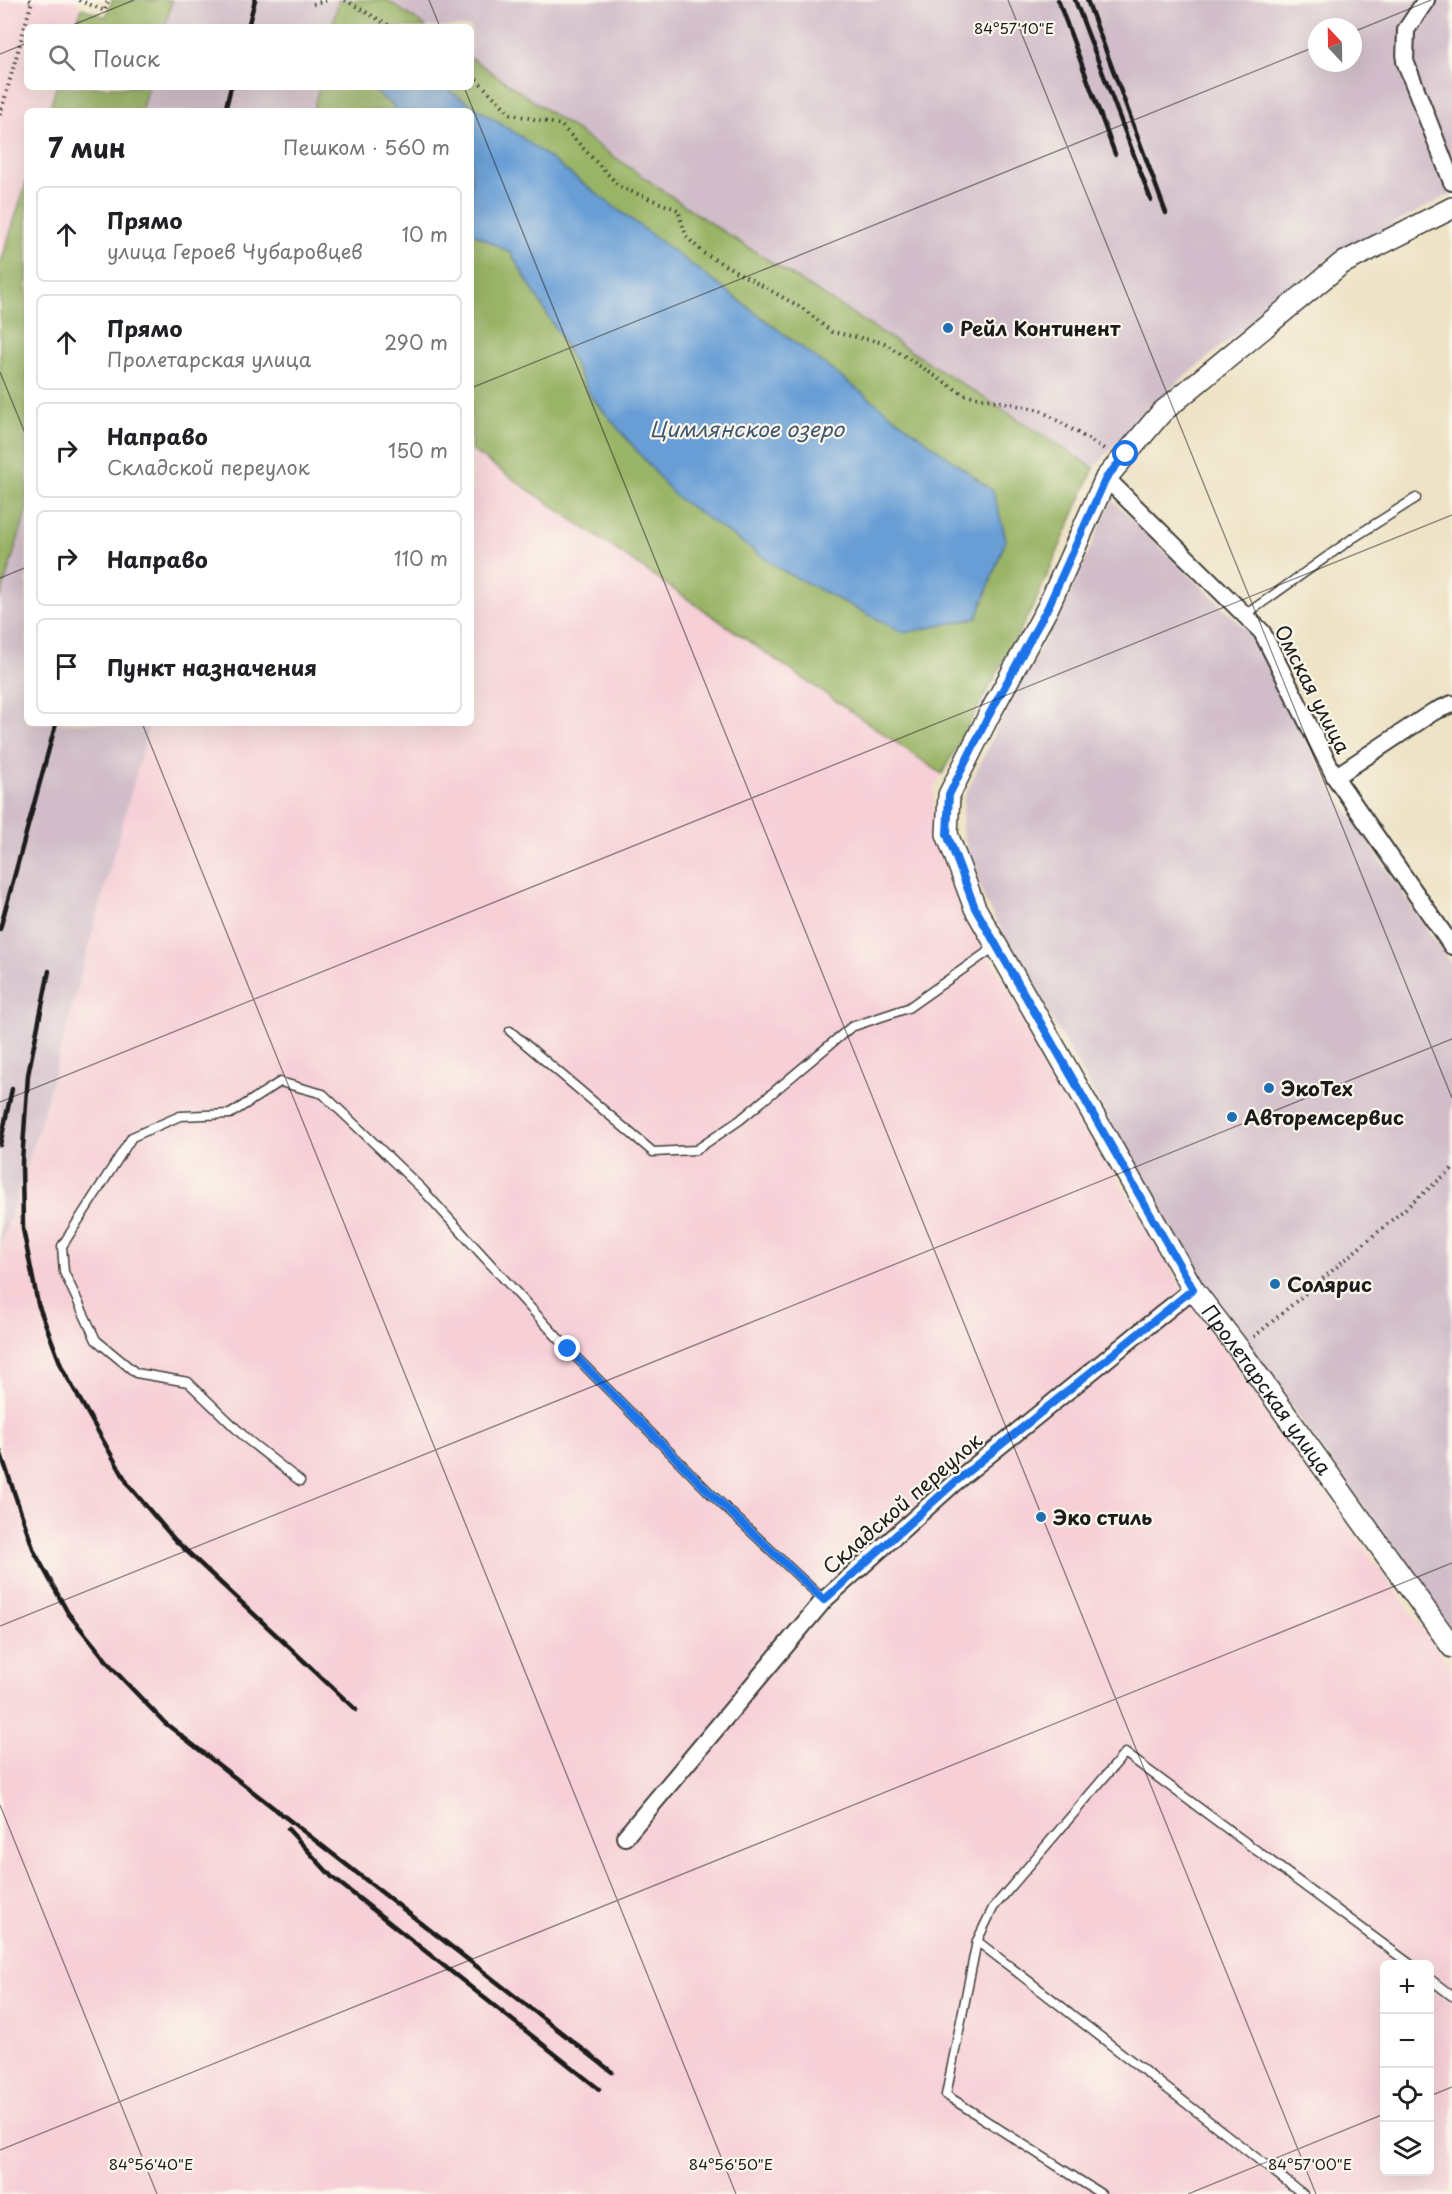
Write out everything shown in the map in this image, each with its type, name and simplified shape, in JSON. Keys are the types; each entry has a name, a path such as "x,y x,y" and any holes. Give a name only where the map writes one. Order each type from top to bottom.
{"street":[{"path":"1426,0 1406,30 1405,61 1452,182"},
{"name":"Пролетарская улица","path":"1452,208 1341,264 1162,412 1106,478 1048,607 989,715 949,795 947,834 975,908 1193,1289 1239,1349 1452,1647"},
{"name":"Омская улица","path":"1106,478 1262,632 1335,777 1447,928 1452,946"},
{"path":"1335,777 1433,712 1452,704"},
{"name":"Складской переулок","path":"625,1837 824,1600 954,1483 1193,1289"}],"lane":[{"path":"1245,615 1353,538 1416,498"},
{"path":"510,1031 653,1152 696,1150 741,1120 851,1027 908,1008 997,946"},
{"path":"300,1481 248,1440 188,1382 136,1372 96,1340 64,1272 62,1246 132,1137 180,1116 230,1114 280,1082 323,1094 422,1189 568,1349 711,1494 824,1600"},
{"path":"1101,2194 946,2095 977,1941 993,1908 1125,1753 1403,1960"},
{"path":"977,1941 1303,2194"},
{"path":"1434,1982 1452,1996"}],"path":[{"path":"26,24 32,1 28,0"},
{"path":"79,0 105,11 108,0"},
{"path":"313,4 328,0"},
{"path":"345,0 387,24"},
{"path":"0,115 24,30"},
{"path":"474,78 511,114 561,125 620,187 678,210 686,236 703,253 802,308 832,332 884,344 963,394 1040,410 1122,460"},
{"path":"1239,1349 1452,1169"}],"shaded area":[{"path":"0,0 72,0 82,8 76,24 24,24 24,90 55,90 50,108 24,108 24,189 0,265"},
{"path":"172,0 339,0 333,24 166,24"},
{"path":"387,0 1452,0 1452,194 1332,255 1152,404 1094,468 716,227 474,60 474,24 422,24"},
{"path":"147,90 318,90 314,108 142,108"},
{"path":"474,452 942,774 934,788 932,837 965,915 1184,1292 1452,1670 1452,2185 1445,2194 0,2194 0,1249 40,1124 149,726 474,726"},
{"path":"1112,500 1259,642 1328,781 1452,966 1452,1630 1199,1280 985,901 962,831 964,798 1000,722 1061,612"},
{"path":"24,520 24,726 149,726 40,1124 0,1249 0,598"}],"green space":[{"path":"112,0 172,0 166,24 76,24 82,8 106,17"},
{"path":"339,0 387,0 422,24 333,24"},
{"path":"474,60 716,227 1094,468 1036,601 942,774 474,452 474,108 314,108 318,90 474,90"},
{"path":"55,90 147,90 142,108 50,108"},
{"path":"24,189 24,520 0,598 0,265"}],"water":[{"name":"Цимлянское озеро","path":"372,90 449,90 520,136 993,491 1006,539 977,618 904,633 783,571 675,496 590,395 560,336 511,253 474,234 474,108 393,108 394,106"}],"railway":[{"path":"249,24 255,0"},
{"path":"1058,0 1115,154"},
{"path":"1075,0 1151,200"},
{"path":"1087,0 1166,213"},
{"path":"226,108 230,90"},
{"path":"0,929 55,726"},
{"path":"49,971 28,1075 22,1162 23,1229 38,1304 62,1368 129,1486 175,1540 356,1710"},
{"path":"0,1145 12,1089"},
{"path":"0,1451 34,1551 68,1613 114,1670 165,1723 612,2072"},
{"path":"288,1829 332,1877 599,2089"}],"place":[{"name":"Рейл Континент","path":"948,328"},
{"name":"ЭкоТех","path":"1269,1088"},
{"name":"Авторемсервис","path":"1232,1117"},
{"name":"Солярис","path":"1275,1284"},
{"name":"Эко стиль","path":"1041,1517"}],"route":[{"path":"568,1349 711,1494 824,1600 954,1483 1193,1289 975,908 947,834 949,795 989,715 1048,607 1106,478 1126,454"}]}
